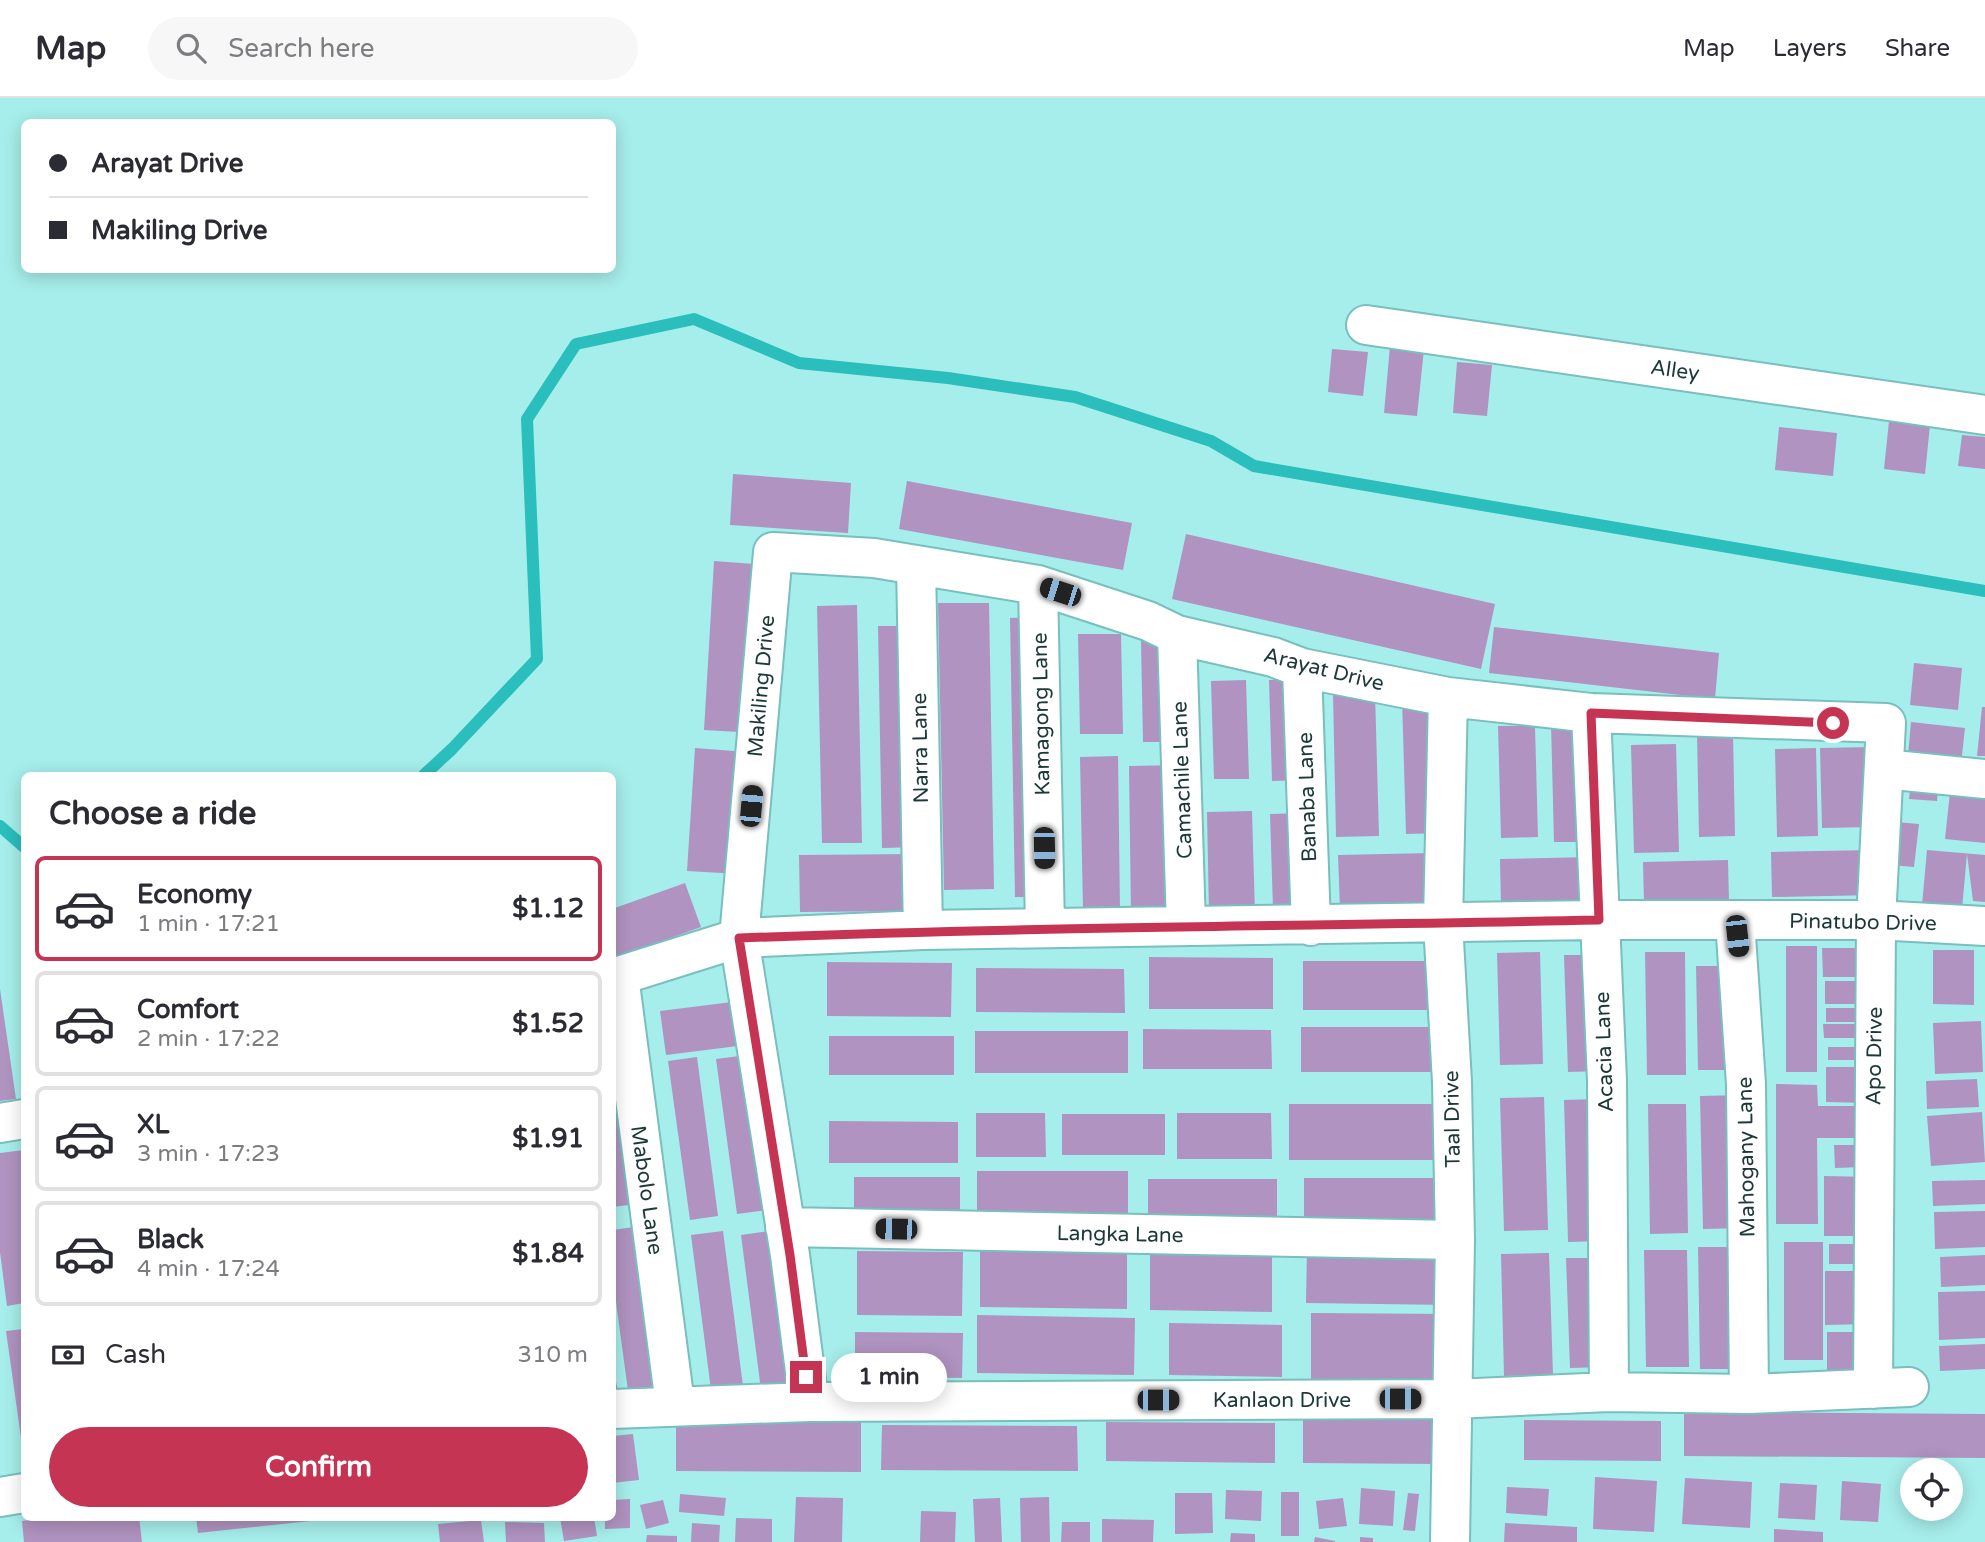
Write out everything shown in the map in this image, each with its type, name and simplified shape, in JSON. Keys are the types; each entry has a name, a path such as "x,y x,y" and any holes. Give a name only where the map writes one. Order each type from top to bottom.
{"street":[{"name":"Alley","path":"1366,325 1985,415"},
{"name":"Arayat Drive","path":"773,552 874,558 1038,585 1148,621 1177,635 1273,657 1302,668 1448,697 1591,713 1886,723"},
{"name":"Makiling Drive","path":"773,552 739,938 785,1227 809,1402"},
{"name":"Narra Lane","path":"916,565 923,930"},
{"name":"Kamagong Lane","path":"1038,585 1045,927"},
{"name":"Camachile Lane","path":"1177,635 1186,926"},
{"name":"Banaba Lane","path":"1302,668 1311,926"},
{"name":"Taal Drive","path":"1448,697 1443,923 1452,1082 1455,1240 1450,1542"},
{"name":"Acacia Lane","path":"1591,713 1607,1081 1609,1392"},
{"name":"Apo Drive","path":"1886,723 1876,920 1891,1388"},
{"path":"1884,769 1985,779"},
{"name":"Pinatubo Drive","path":"616,977 739,938 923,930 1599,920 1876,920 1985,926"},
{"name":"Mahogany Lane","path":"1735,921 1746,1084 1749,1394"},
{"name":"Mabolo Lane","path":"616,977 675,1405"},
{"path":"0,1123 21,1120"},
{"name":"Langka Lane","path":"785,1227 1455,1240"},
{"name":"Kanlaon Drive","path":"616,1409 809,1402 1454,1399 1609,1392 1749,1394 1891,1388"},
{"path":"0,1497 21,1494"}],"building":[{"path":"1390,346 1424,349 1417,416 1384,413"},
{"path":"1332,349 1368,352 1363,396 1328,392"},
{"path":"1457,362 1492,365 1487,416 1453,413"},
{"path":"1889,421 1930,425 1925,474 1884,469"},
{"path":"1779,427 1837,433 1833,476 1775,470"},
{"path":"1962,435 1985,437 1985,469 1958,466"},
{"path":"733,474 851,483 848,533 730,525"},
{"path":"907,481 1132,523 1123,570 899,529"},
{"path":"1186,534 1495,604 1481,669 1172,599"},
{"path":"714,561 767,565 756,733 704,730"},
{"path":"938,603 989,603 994,889 944,890"},
{"path":"857,605 862,843 822,843 817,606"},
{"path":"1037,617 1043,897 1015,897 1010,618"},
{"path":"878,626 916,626 920,847 882,848"},
{"path":"1494,627 1719,653 1715,699 1489,673"},
{"path":"1078,634 1121,634 1123,734 1080,734"},
{"path":"1141,641 1175,641 1177,742 1143,742"},
{"path":"1914,663 1962,668 1958,710 1910,705"},
{"path":"1301,679 1303,780 1272,781 1269,680"},
{"path":"1246,680 1249,779 1214,779 1211,681"},
{"path":"1375,692 1379,836 1336,837 1333,693"},
{"path":"1402,699 1438,699 1441,833 1406,834"},
{"path":"1982,707 1985,707 1985,756 1977,756"},
{"path":"1587,722 1591,842 1554,842 1551,723"},
{"path":"1911,722 1965,728 1960,773 1907,767"},
{"path":"1498,726 1535,726 1538,837 1501,838"},
{"path":"1733,732 1735,836 1699,837 1697,733"},
{"path":"1676,744 1679,852 1634,853 1631,745"},
{"path":"1873,747 1875,827 1822,828 1820,748"},
{"path":"695,748 747,752 739,874 687,871"},
{"path":"1816,748 1818,836 1777,837 1775,749"},
{"path":"1118,756 1120,910 1083,911 1080,757"},
{"path":"1181,765 1184,914 1131,915 1129,766"},
{"path":"1912,774 1939,777 1937,801 1909,799"},
{"path":"1950,792 1985,796 1985,843 1945,839"},
{"path":"1252,811 1255,914 1209,914 1207,812"},
{"path":"1306,813 1308,908 1273,909 1270,814"},
{"path":"1896,822 1919,824 1914,867 1891,865"},
{"path":"1875,850 1876,895 1772,897 1771,852"},
{"path":"1927,850 1985,855 1985,902 1973,901 1967,854 1962,909 1922,905"},
{"path":"1432,853 1434,907 1340,909 1338,855"},
{"path":"913,854 915,911 800,912 799,855"},
{"path":"1592,857 1593,904 1501,906 1500,859"},
{"path":"1728,860 1729,902 1644,904 1643,862"},
{"path":"685,883 701,927 616,958 616,908"},
{"path":"1786,946 1817,946 1817,1072 1786,1072"},
{"path":"1822,948 1864,948 1864,977 1823,977"},
{"path":"1933,950 1974,950 1974,1005 1933,1004"},
{"path":"1540,952 1543,1064 1500,1065 1497,953"},
{"path":"1645,952 1685,952 1686,1075 1647,1075"},
{"path":"1564,955 1600,955 1603,1071 1568,1072"},
{"path":"1149,957 1273,958 1273,1009 1149,1009"},
{"path":"1303,961 1442,961 1442,1010 1303,1010"},
{"path":"827,962 952,963 951,1017 827,1016"},
{"path":"1696,966 1736,966 1738,1070 1698,1070"},
{"path":"976,968 1124,969 1125,1013 976,1012"},
{"path":"1825,981 1865,981 1865,1004 1825,1004"},
{"path":"0,989 16,1099 0,1101"},
{"path":"748,1000 754,1044 666,1055 660,1011"},
{"path":"1826,1008 1863,1008 1863,1022 1826,1022"},
{"path":"1981,1021 1983,1072 1935,1074 1933,1023"},
{"path":"1823,1024 1865,1024 1865,1038 1824,1038"},
{"path":"1301,1027 1448,1027 1448,1072 1301,1072"},
{"path":"1143,1029 1271,1030 1272,1069 1143,1069"},
{"path":"975,1031 1128,1031 1128,1073 975,1073"},
{"path":"829,1036 954,1036 954,1075 829,1075"},
{"path":"1828,1047 1865,1047 1865,1060 1828,1060"},
{"path":"755,1054 776,1209 737,1214 716,1059"},
{"path":"697,1057 718,1216 690,1220 668,1061"},
{"path":"1826,1067 1864,1067 1864,1103 1826,1102"},
{"path":"1977,1079 1979,1107 1927,1109 1926,1081"},
{"path":"1776,1084 1817,1085 1818,1106 1871,1106 1871,1138 1817,1138 1818,1224 1776,1224"},
{"path":"632,1095 646,1203 616,1207 616,1097"},
{"path":"1744,1095 1746,1228 1703,1229 1700,1096"},
{"path":"1544,1097 1548,1230 1504,1231 1500,1098"},
{"path":"1598,1099 1602,1241 1568,1242 1564,1100"},
{"path":"1289,1104 1446,1104 1446,1160 1289,1160"},
{"path":"1648,1104 1686,1104 1688,1233 1650,1234"},
{"path":"1982,1112 1985,1162 1931,1166 1927,1116"},
{"path":"976,1113 1045,1113 1046,1157 976,1157"},
{"path":"1177,1113 1271,1113 1272,1159 1177,1159"},
{"path":"1062,1114 1165,1114 1165,1155 1062,1155"},
{"path":"829,1121 958,1122 958,1163 829,1163"},
{"path":"1834,1145 1863,1145 1863,1167 1835,1168"},
{"path":"21,1150 21,1304 7,1306 0,1252 0,1153"},
{"path":"977,1171 1128,1171 1128,1222 977,1222"},
{"path":"1824,1176 1871,1177 1871,1236 1824,1236"},
{"path":"854,1177 960,1177 960,1222 854,1222"},
{"path":"1304,1178 1454,1178 1453,1223 1304,1222"},
{"path":"1148,1179 1277,1179 1277,1223 1148,1223"},
{"path":"1985,1180 1985,1204 1933,1206 1932,1181"},
{"path":"1985,1211 1985,1247 1935,1249 1934,1212"},
{"path":"649,1225 670,1386 628,1391 616,1302 616,1229"},
{"path":"783,1229 804,1384 761,1390 741,1235"},
{"path":"723,1231 743,1386 711,1390 691,1235"},
{"path":"1784,1242 1823,1242 1823,1360 1784,1360"},
{"path":"1829,1244 1866,1244 1866,1264 1829,1264"},
{"path":"1698,1247 1746,1247 1748,1369 1700,1369"},
{"path":"1307,1248 1450,1250 1450,1305 1306,1303"},
{"path":"980,1250 1127,1252 1127,1309 980,1307"},
{"path":"1644,1250 1687,1250 1689,1367 1646,1367"},
{"path":"857,1251 963,1252 962,1316 857,1315"},
{"path":"1150,1251 1272,1253 1272,1312 1150,1310"},
{"path":"1549,1253 1553,1375 1504,1376 1501,1254"},
{"path":"1985,1255 1985,1285 1941,1287 1940,1257"},
{"path":"1566,1258 1602,1258 1604,1367 1570,1368"},
{"path":"1825,1271 1870,1271 1870,1324 1825,1325"},
{"path":"1985,1291 1985,1338 1939,1340 1938,1292"},
{"path":"1311,1313 1452,1314 1451,1391 1311,1389"},
{"path":"977,1315 1135,1318 1134,1375 977,1373"},
{"path":"1169,1323 1282,1325 1282,1377 1169,1375"},
{"path":"21,1329 21,1438 6,1331"},
{"path":"855,1332 963,1333 962,1378 855,1376"},
{"path":"1827,1332 1870,1332 1870,1372 1827,1372"},
{"path":"1985,1344 1985,1369 1940,1371 1939,1346"},
{"path":"1684,1412 1985,1414 1985,1458 1684,1456"},
{"path":"1303,1417 1438,1418 1437,1464 1303,1463"},
{"path":"1524,1420 1661,1421 1661,1461 1524,1460"},
{"path":"676,1421 861,1422 861,1472 676,1471"},
{"path":"1106,1422 1275,1423 1275,1463 1106,1461"},
{"path":"882,1425 1077,1426 1078,1471 881,1470"},
{"path":"633,1434 639,1480 616,1483 616,1436"},
{"path":"1595,1477 1657,1481 1654,1532 1593,1529"},
{"path":"1685,1478 1752,1482 1750,1528 1682,1524"},
{"path":"1842,1481 1881,1484 1878,1522 1840,1520"},
{"path":"1780,1483 1817,1485 1815,1520 1778,1518"},
{"path":"1507,1487 1549,1489 1547,1516 1506,1513"},
{"path":"1361,1488 1395,1491 1393,1526 1359,1524"},
{"path":"1226,1490 1262,1491 1261,1521 1225,1519"},
{"path":"1281,1492 1299,1492 1299,1536 1281,1536"},
{"path":"1175,1493 1212,1493 1213,1533 1175,1534"},
{"path":"1408,1493 1419,1494 1415,1531 1403,1530"},
{"path":"680,1494 726,1498 724,1516 679,1512"},
{"path":"796,1497 843,1498 842,1542 794,1542"},
{"path":"1049,1497 1050,1542 1021,1542 1020,1498"},
{"path":"1000,1498 1002,1542 975,1542 973,1499"},
{"path":"1343,1498 1347,1526 1319,1529 1316,1501"},
{"path":"630,1499 630,1528 605,1529 605,1521 616,1521 616,1500"},
{"path":"663,1500 669,1523 646,1529 640,1505"},
{"path":"921,1511 956,1512 955,1542 920,1542"},
{"path":"736,1518 772,1519 772,1542 735,1542"},
{"path":"1102,1519 1154,1520 1153,1542 1102,1542"},
{"path":"22,1521 139,1521 142,1542 24,1542"},
{"path":"196,1521 310,1521 198,1533"},
{"path":"481,1521 484,1542 440,1542 438,1524"},
{"path":"561,1521 595,1521 597,1536 564,1541"},
{"path":"505,1522 544,1523 545,1542 506,1542"},
{"path":"1062,1522 1090,1522 1090,1542 1061,1542"},
{"path":"692,1523 720,1525 719,1542 691,1542"},
{"path":"1505,1523 1577,1527 1577,1542 1504,1542"},
{"path":"1774,1529 1823,1532 1823,1542 1774,1542"},
{"path":"1231,1533 1255,1534 1255,1542 1230,1542"},
{"path":"647,1535 677,1536 677,1542 646,1542"},
{"path":"1315,1537 1335,1541 1335,1542 1314,1542"},
{"path":"1360,1537 1373,1538 1373,1542 1360,1542"}],"waterway":[{"path":"427,772 537,659 527,419 576,344 694,319 799,363 948,378 1075,397 1211,441 1254,466 1985,591"},
{"path":"0,826 21,844"}],"route":[{"path":"806,1377 790,1255 739,938 1045,927 1311,926 1599,920 1591,713 1833,723"}]}
